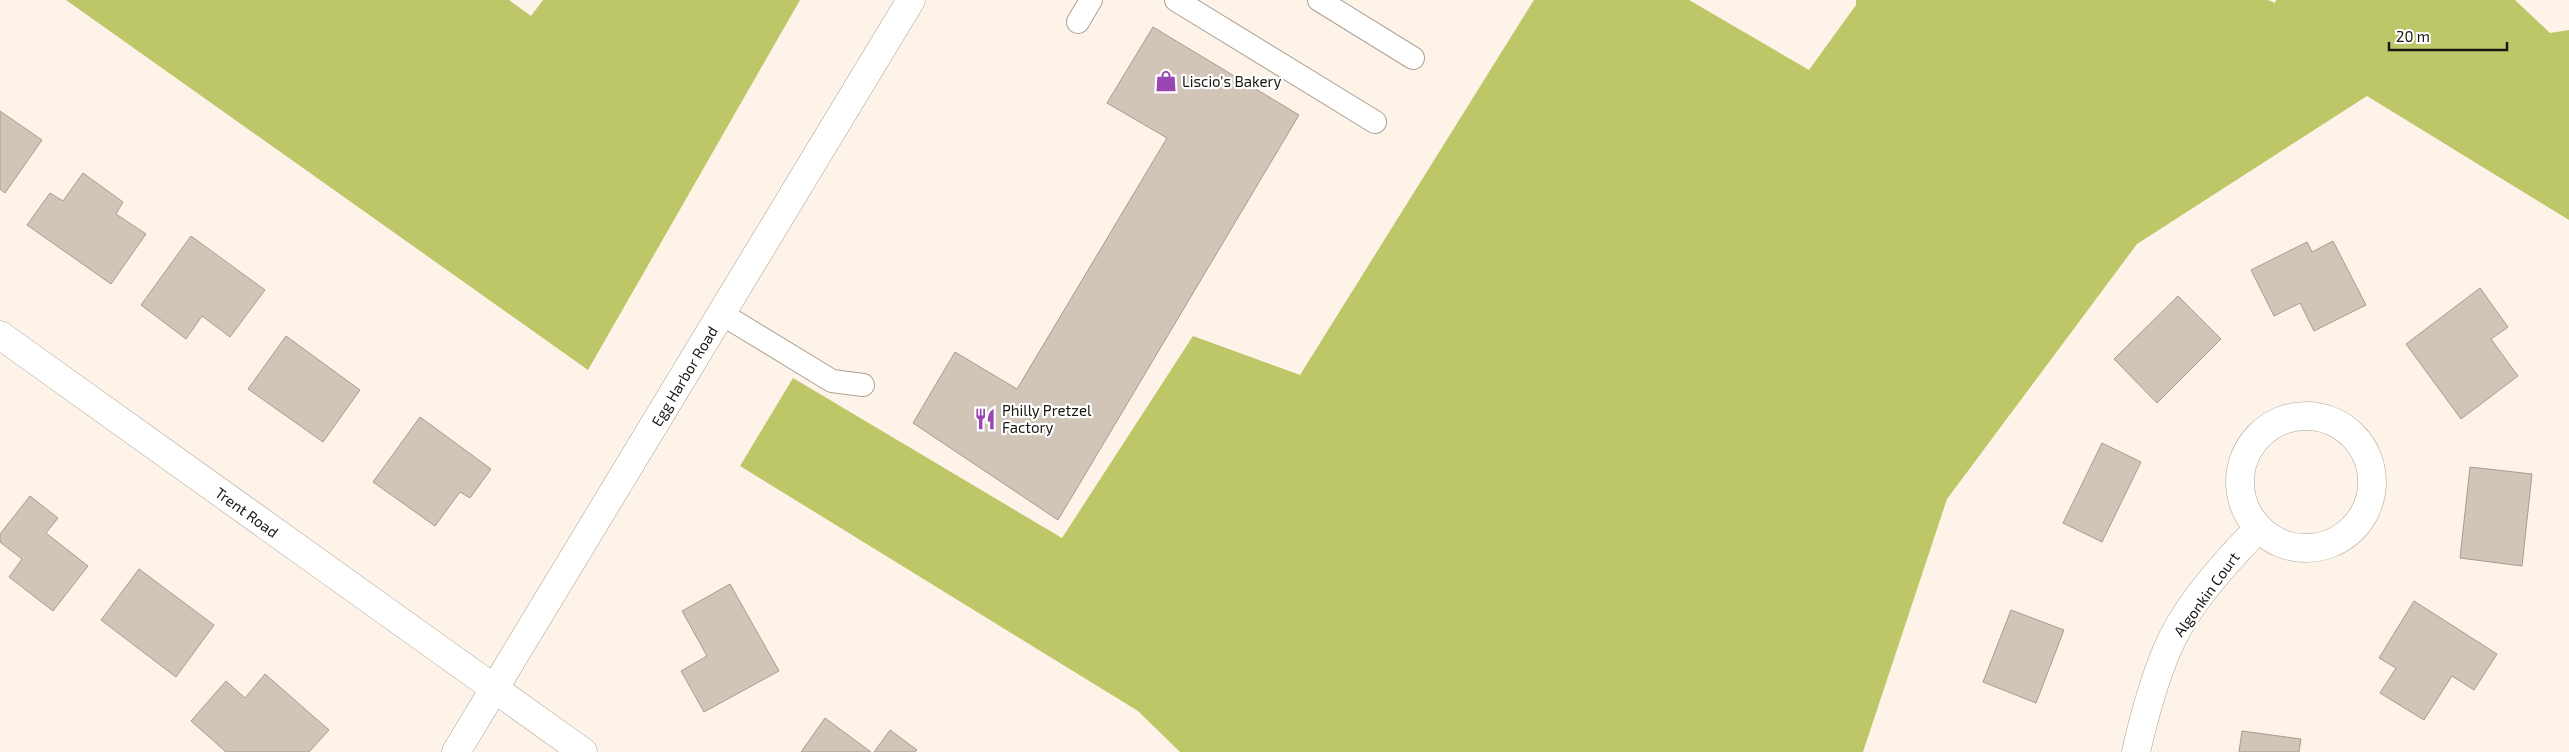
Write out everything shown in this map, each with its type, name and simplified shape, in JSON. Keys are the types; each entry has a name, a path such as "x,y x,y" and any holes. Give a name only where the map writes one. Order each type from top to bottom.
{"street":[{"name":"Egg Harbor Road","path":"456,752 911,0"},
{"name":"Trent Road","path":"0,334 583,752"},
{"path":"2310,415 2331,421 2350,433 2363,450 2371,469 2371,490 2365,510 2354,528 2336,540 2317,547 2296,547 2276,541 2259,528 2246,510 2240,488 2242,465 2251,444 2267,428 2287,418 2310,415"},
{"name":"Algonkin Court","path":"2136,752 2148,703 2168,648 2192,607 2227,560 2259,528"}],"lane":[{"path":"1078,22 1091,0"},
{"path":"1176,0 1375,122"},
{"path":"1319,0 1413,58"},
{"path":"722,314 832,381 863,385"}],"green space":[{"path":"66,0 509,0 531,16 543,0 800,0 588,370"},
{"path":"1534,0 1689,0 1809,70 1856,5 1856,0 2268,0 2275,3 2276,0 2515,0 2550,33 2569,30 2569,220 2367,96 2137,244 1947,499 1863,752 1180,752 1138,711 740,466 793,378 1062,538 1193,336 1300,375"}],"building":[{"path":"1153,27 1299,115 1058,520 913,423 955,352 1017,389 1167,138 1107,103"},
{"path":"0,111 42,140 5,193 0,189"},
{"path":"83,173 123,202 116,214 146,234 111,284 27,225 50,193 63,201"},
{"path":"191,236 265,290 230,337 202,316 186,339 141,305"},
{"path":"2333,241 2366,305 2314,331 2300,303 2274,316 2251,270 2307,242 2312,252"},
{"path":"2480,288 2508,327 2491,339 2518,376 2461,419 2406,344"},
{"path":"2178,296 2221,339 2157,403 2114,359"},
{"path":"286,336 360,390 323,442 248,389"},
{"path":"420,417 491,469 470,498 460,492 435,526 373,482"},
{"path":"2102,443 2141,462 2102,542 2063,523"},
{"path":"2470,467 2532,474 2522,566 2460,558"},
{"path":"30,496 58,518 46,533 88,566 53,611 9,577 22,559 0,542 0,534"},
{"path":"139,569 214,625 176,677 101,620"},
{"path":"730,584 779,671 704,712 681,671 707,656 682,611"},
{"path":"2414,601 2497,654 2474,690 2452,676 2424,720 2380,693 2396,668 2379,658"},
{"path":"2011,610 2064,630 2036,703 1983,682"},
{"path":"265,674 329,730 309,752 226,752 191,721 226,681 245,698"},
{"path":"825,718 871,752 801,752"},
{"path":"890,730 917,750 915,752 874,752"},
{"path":"2242,731 2301,739 2299,752 2239,752"}],"place":[{"name":"Liscio's Bakery","path":"1166,81"},
{"name":"Philly Pretzel Factory","path":"985,419"}]}
